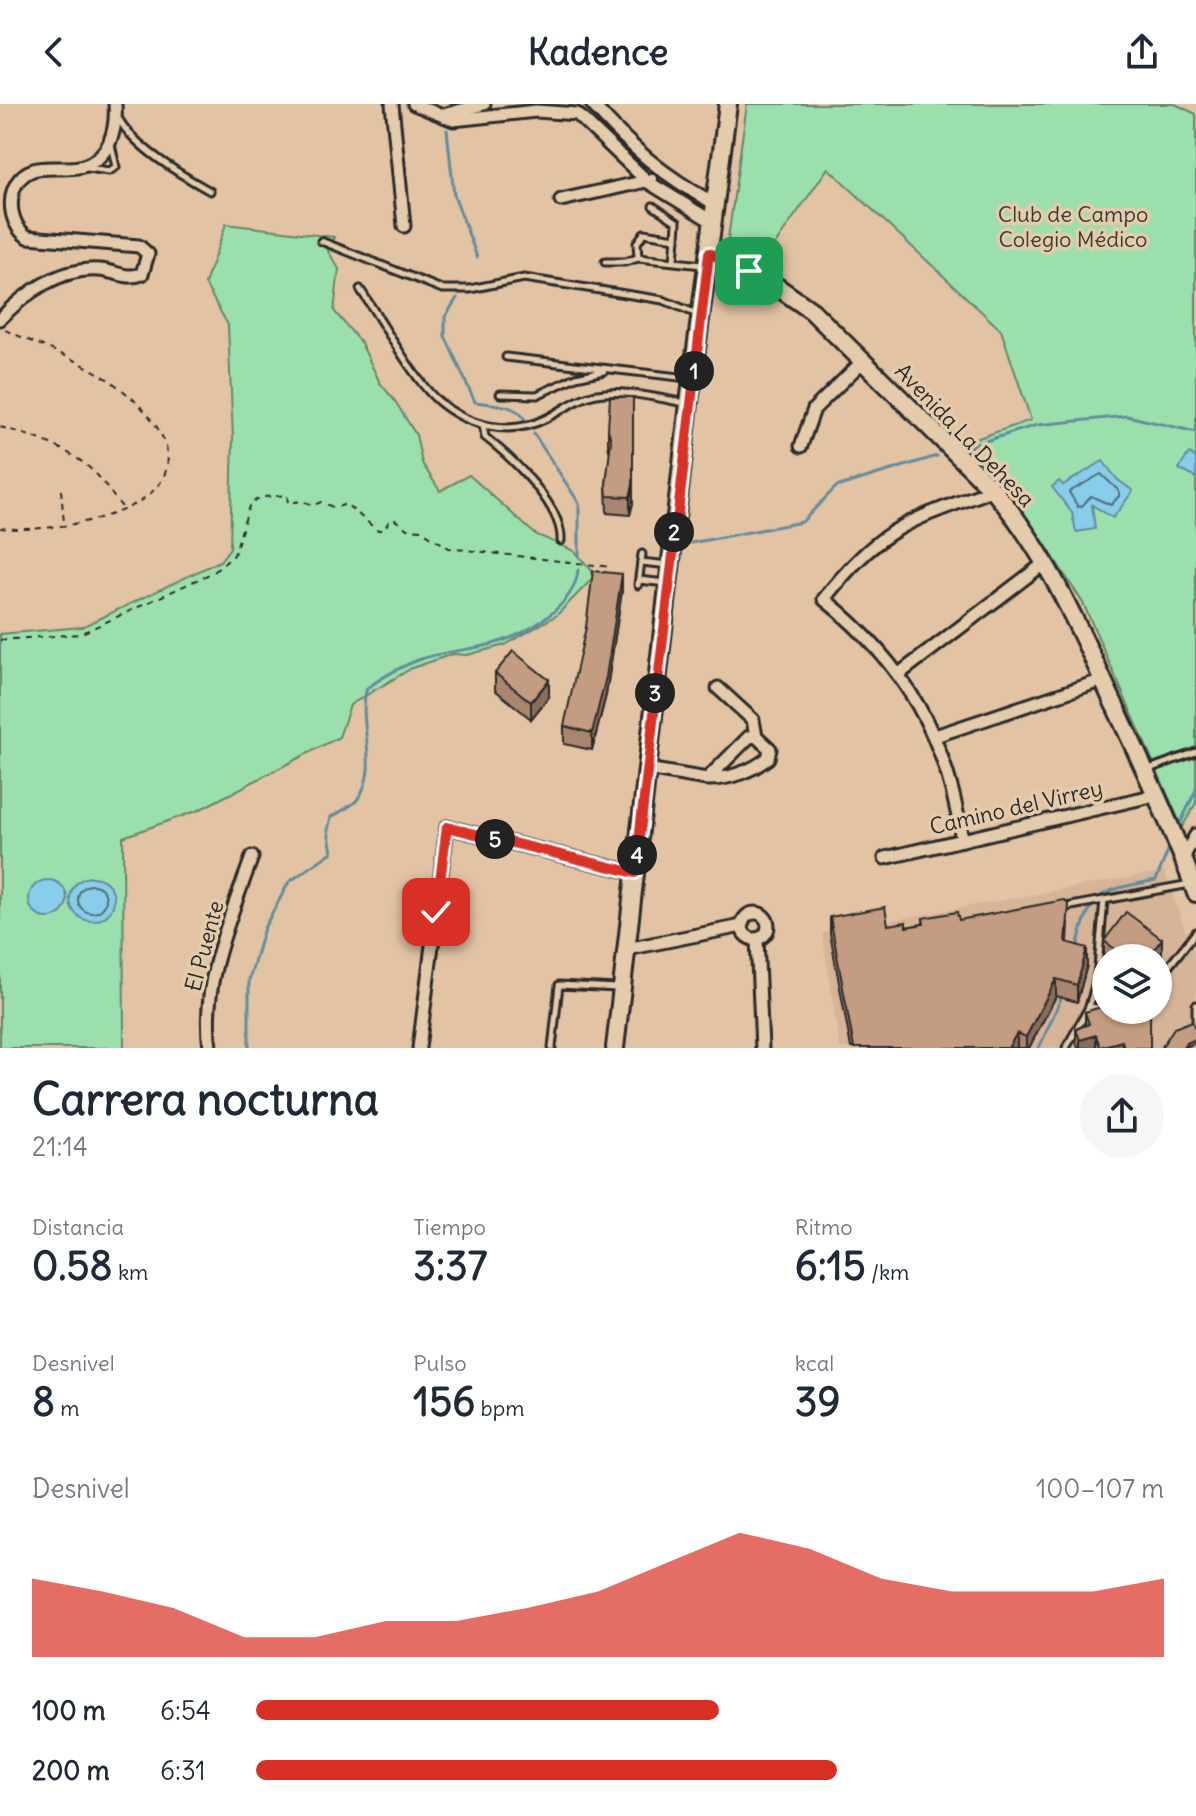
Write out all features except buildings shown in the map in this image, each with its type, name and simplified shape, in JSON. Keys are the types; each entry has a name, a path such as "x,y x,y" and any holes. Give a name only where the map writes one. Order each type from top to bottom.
{"main road":[{"path":"615,1048 689,403 728,104"},
{"name":"Avenida La Dehesa","path":"708,260 790,294 863,361 993,490 1046,562 1156,795 1194,888"}],"street":[{"path":"392,104 404,226"},
{"path":"414,104 453,120 536,111 577,114 648,182 713,222"},
{"path":"443,115 484,104"},
{"path":"592,104 635,151 664,174 715,204"},
{"path":"0,319 34,291 65,275 93,270 125,277 142,274 148,254 139,246 36,239 21,233 13,223 13,197 21,178 33,170 83,166 101,155 110,141 115,108"},
{"path":"561,200 648,182 664,174"},
{"path":"801,446 814,409 863,361"},
{"path":"962,840 955,790 935,736 899,674 859,629 824,599 849,566 885,534 915,518 993,490"},
{"path":"899,674 1046,562"},
{"path":"935,736 1103,680"},
{"path":"647,769 707,779 744,772 768,758 770,749 756,736 753,720 718,688"},
{"path":"707,779 740,743 756,736"},
{"name":"Camino del Virrey","path":"885,858 1156,795"},
{"path":"419,1048 447,827 635,873"},
{"path":"1182,859 1196,836"},
{"name":"El Puente","path":"210,1048 209,1002 213,974 252,857"},
{"path":"627,949 742,926 750,914 761,915 767,928 757,939 762,1048"},
{"path":"742,926 744,933 757,939"}],"lane":[{"path":"115,108 127,131 168,167 210,191"},
{"path":"83,166 99,171 116,167 110,141"},
{"path":"653,206 677,222 674,260"},
{"path":"638,258 637,243 644,233 676,238"},
{"path":"321,241 442,289 470,289 524,278 663,300 701,315"},
{"path":"605,262 625,262 638,258 708,260"},
{"path":"360,289 435,399 463,417 483,425 504,428 530,426 588,397 604,394 689,403"},
{"path":"506,357 693,379"},
{"path":"500,394 537,395 576,377 609,370"},
{"path":"483,425 485,437 512,459 555,514 561,527 561,541"},
{"path":"642,554 639,582 668,583"},
{"path":"641,562 670,565"},
{"path":"1144,770 1196,752"},
{"path":"1055,910 1194,888"},
{"path":"1066,1048 1089,1007 1097,978 1103,900"},
{"path":"1172,962 1196,932"},
{"path":"552,1048 559,985 622,989"},
{"path":"1196,1005 1196,1022"}],"path":[{"path":"0,328 91,366 131,398 152,421 169,451 167,475 140,503 126,510 65,525 0,528"},
{"path":"0,427 76,458 98,476 126,510"},
{"path":"61,490 65,525"},
{"path":"0,640 80,634 214,572 234,555 250,503 277,494 287,495 288,503 301,501 314,505 321,502 335,508 346,504 377,530 384,530 394,519 407,529 421,530 449,548 611,567"}],"shaded area":[{"path":"1164,871 1196,960 1196,1048 840,1048 822,933"}],"green space":[{"name":"Club de Campo Colegio Médico","path":"747,104 1175,104 1196,114 1196,803 1182,827 1083,603 1037,532 967,442 1031,420 1001,330 828,168 762,263 727,246"},
{"path":"226,224 334,237 328,251 339,269 334,311 361,343 380,383 416,435 422,463 440,491 469,475 535,534 574,551 596,575 557,615 505,645 467,655 453,654 412,668 350,705 339,737 199,810 123,837 124,1048 0,1048 0,634 82,627 220,561 230,548 233,438 228,325 205,284"}],"water":[{"path":"1189,453 1196,458 1196,478 1179,469"},
{"path":"1103,461 1117,479 1133,491 1113,518 1092,505 1095,529 1076,532 1072,513 1052,487 1059,481 1063,485"},
{"path":"92,877 108,883 114,899 108,915 92,921 76,915 70,899 76,883"},
{"path":"48,880 61,886 67,899 61,912 48,918 35,912 29,899 35,886"}],"waterway":[{"path":"447,130 454,195 477,257"},
{"path":"457,298 445,317 445,336 475,402 509,407 524,418"},
{"path":"966,447 1037,425 1127,416 1196,432"},
{"path":"534,434 579,503 579,557"},
{"path":"691,543 802,522 836,487 937,456"},
{"path":"249,1048 249,980 264,928 289,882 332,852 328,830 331,817 354,803 364,787 368,774 364,716 367,688 421,659 493,644 519,634 558,607 568,596 578,570"},
{"path":"1179,826 1196,790"},
{"path":"1077,948 1093,904 1110,891 1156,880 1169,848"},
{"path":"1039,1048 1063,994"}],"route":[{"path":"436,912 447,827 635,873 709,253 749,271"}]}
